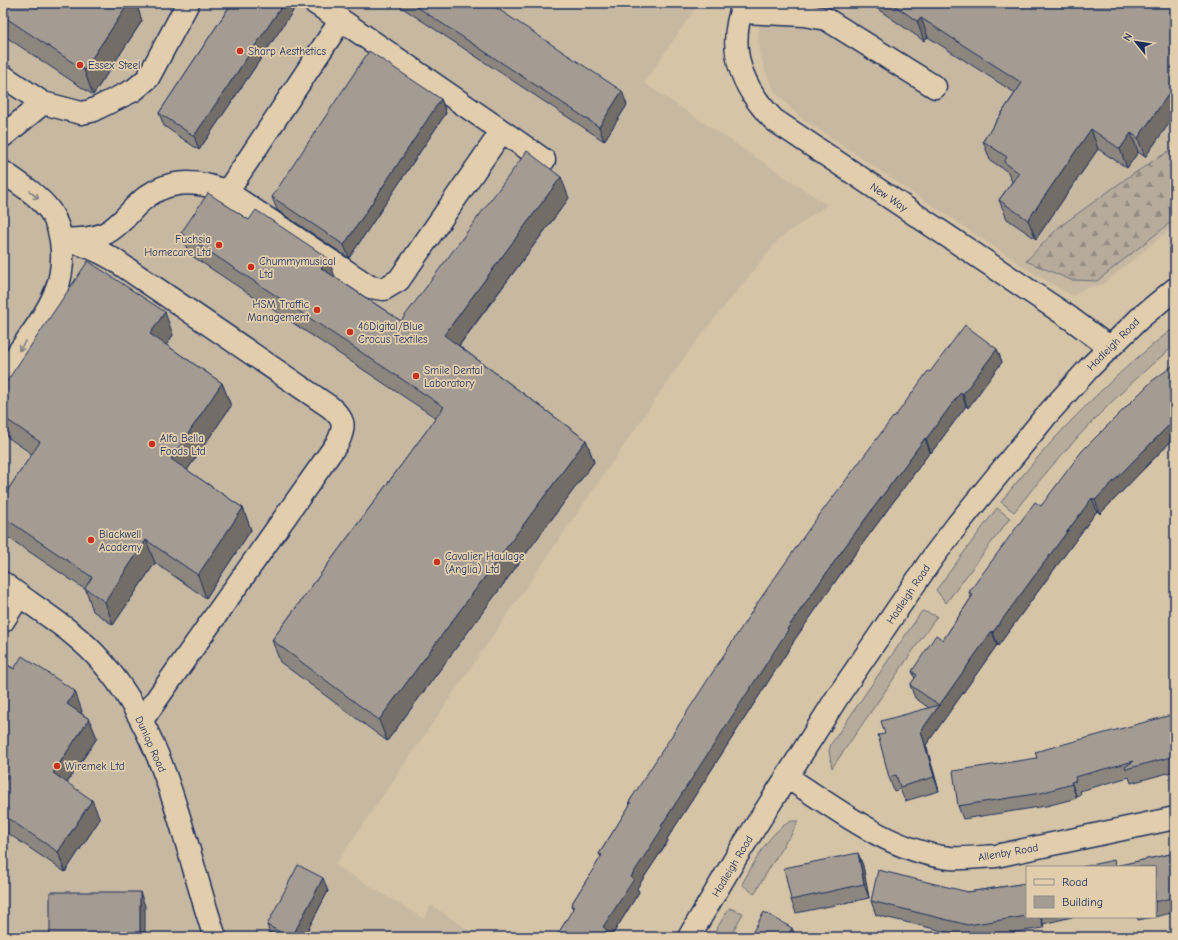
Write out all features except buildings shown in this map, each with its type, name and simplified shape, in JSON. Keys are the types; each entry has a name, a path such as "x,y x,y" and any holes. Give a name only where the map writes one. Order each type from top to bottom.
{"street":[{"path":"3,76 43,103 81,113 91,111 141,85 148,78 188,3"},
{"path":"315,3 544,160"},
{"path":"742,7 826,19 935,87"},
{"name":"New Way","path":"742,7 736,32 737,54 742,71 753,96 774,120 1070,318 1110,347"},
{"path":"227,192 341,20"},
{"path":"3,136 43,103"},
{"path":"61,240 90,238 106,233 124,220 148,195 161,187 192,183 212,185 227,192 370,287 384,289 399,280 502,131"},
{"path":"3,172 22,184 40,200 50,212 57,226 61,240 62,253 61,270 56,290 42,318 3,374"},
{"path":"61,240 85,245 100,251 113,259 330,407 338,414 343,422 343,432 338,442 142,720"},
{"name":"Hadleigh Road","path":"689,937 738,854 838,696 933,557 1045,417 1110,347 1140,318 1175,289"},
{"path":"3,621 8,589"},
{"name":"Dunlop Road","path":"8,589 76,638 102,661 124,691 142,720 159,758 175,803 215,937"},
{"name":"Allenby Road","path":"787,777 862,825 888,838 915,849 950,858 996,856 1175,818"}],"shaded area":[{"path":"3,3 699,3 644,83 827,205 780,238 691,348 335,865 424,919 431,905 479,937 3,937"},
{"path":"766,3 1175,3 1175,225 1106,282 1101,285 1085,288 1073,296 1035,274 800,117 775,92 767,76 760,55 758,36 760,21"}],"green space":[{"path":"1175,147 1175,219 1097,281 1071,280 1026,261 1059,227 1127,178"},
{"path":"1175,327 1175,345 1110,403 1070,445 1014,512 1001,502 1061,431 1128,366"},
{"path":"997,508 1010,518 946,603 936,590"},
{"path":"922,611 937,616 832,768 829,751 831,744"},
{"path":"792,821 798,821 790,837 786,841 754,894 742,884 769,840 784,825"},
{"path":"729,908 743,913 730,937 712,937"}],"place":[{"name":"Sharp Aesthetics","path":"240,51"},
{"name":"Essex Steel","path":"80,65"},
{"name":"Fuchsia Homecare Ltd","path":"219,245"},
{"name":"Chummymusical Ltd","path":"251,267"},
{"name":"HSM Traffic Management","path":"317,310"},
{"name":"46Digital/Blue Crocus Textiles","path":"350,332"},
{"name":"Smile Dental Laboratory","path":"416,376"},
{"name":"Alfa Bella Foods Ltd","path":"152,444"},
{"name":"Blackwell Academy","path":"91,540"},
{"name":"Cavalier Haulage (Anglia) Ltd","path":"437,562"},
{"name":"Wiremek Ltd","path":"57,766"}]}
